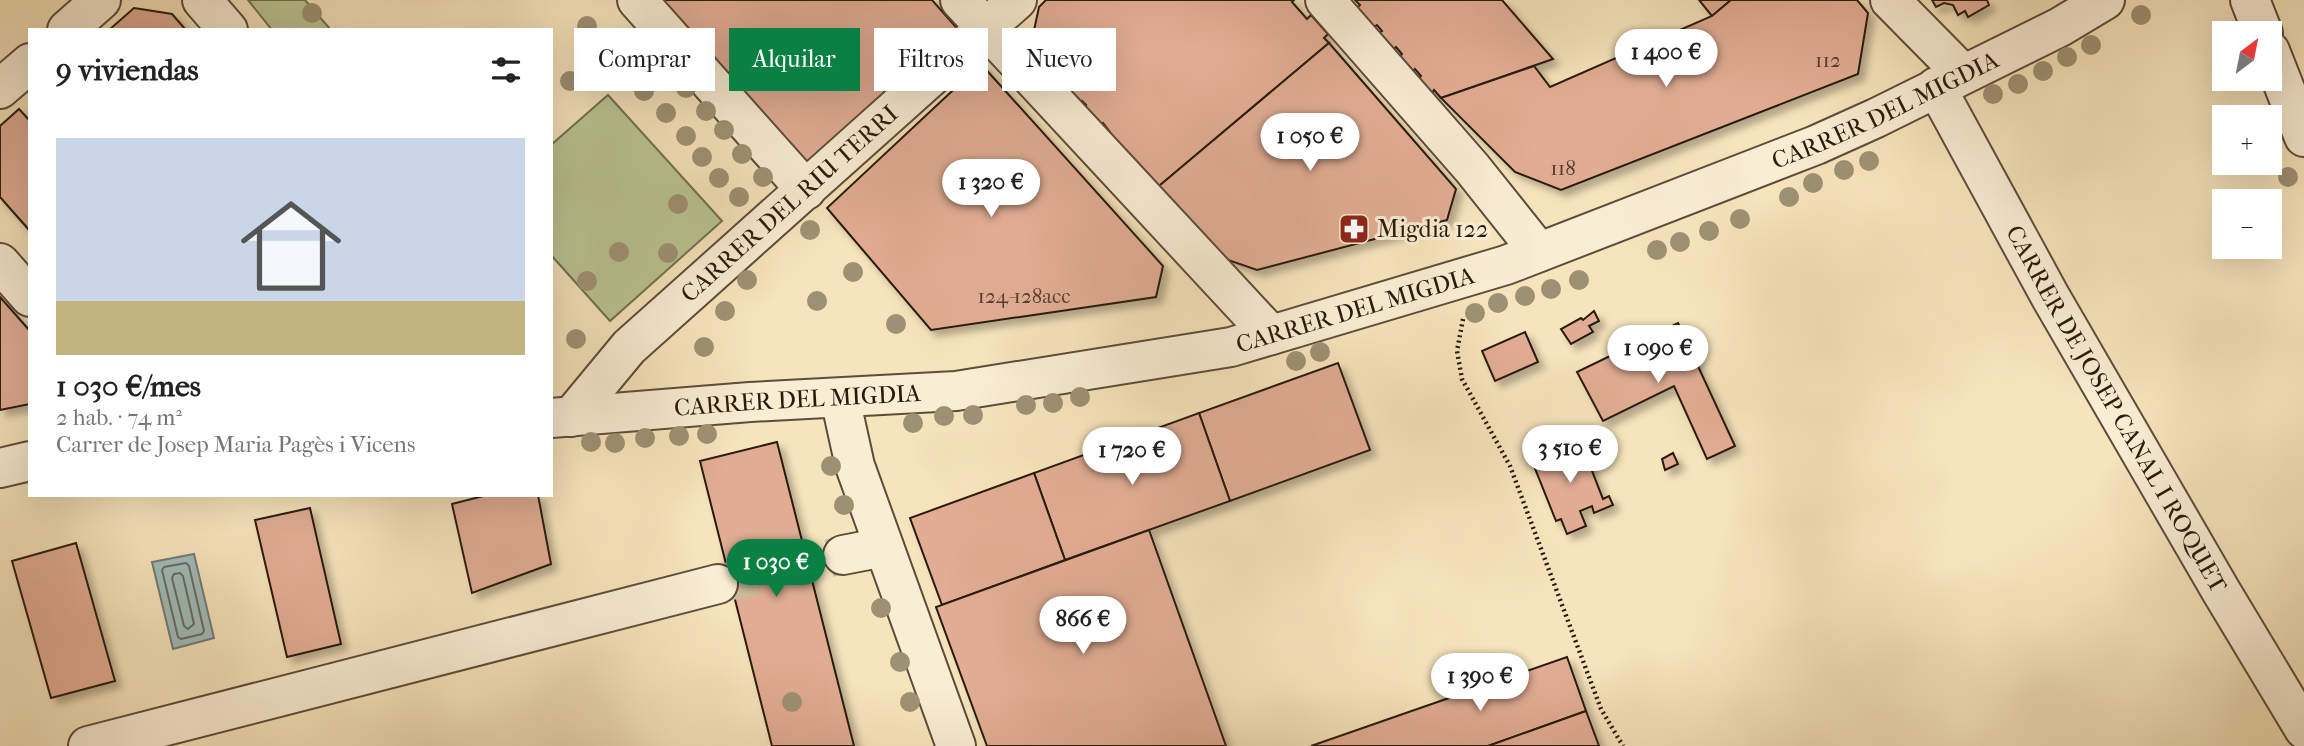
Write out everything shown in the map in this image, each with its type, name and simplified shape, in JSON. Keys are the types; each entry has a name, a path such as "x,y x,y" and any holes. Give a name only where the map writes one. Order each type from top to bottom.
{"street":[{"path":"69,28 101,0"},
{"path":"202,0 226,28"},
{"path":"637,0 806,190"},
{"path":"960,0 985,28"},
{"name":"CARRER DEL RIU TERRI","path":"987,28 1017,0"},
{"path":"1325,0 1472,168 1539,252"},
{"name":"CARRER DE JOSEP CANAL I ROQUET","path":"1890,0 1949,80 2050,296 2304,729"},
{"name":"CARRER DEL MIGDIA","path":"558,410 956,391 1231,347 1495,268 1815,145 1876,118 2060,27 2105,0"},
{"path":"2250,0 2258,21"},
{"path":"988,31 1271,335"},
{"path":"0,89 28,65"},
{"path":"2282,81 2304,137"},
{"name":"CARRER DEL RIU TERRI","path":"558,410 917,91"},
{"path":"0,263 28,296"},
{"path":"840,398 855,466 956,746"},
{"path":"0,468 28,461"},
{"path":"842,555 884,547"},
{"path":"88,746 718,584"}],"path":[{"path":"1463,318 1457,351 1462,379 1510,466 1601,709 1623,746"}],"green space":[{"path":"248,0 305,0 329,28 270,28"},
{"path":"608,95 722,221 610,321 553,257 553,143"}],"water":[{"path":"194,554 214,638 173,649 152,562"}],"building":[{"path":"649,0 932,0 957,28 874,28 874,91 900,91 803,177 715,76 715,28 673,28"},
{"path":"1046,0 1294,0 1292,2 1307,19 1311,15 1328,34 1324,38 1329,43 1159,186 1127,151 1123,155 1106,135 1110,132 1103,123 1099,127 1082,108 1086,105 1082,101 1078,105 1066,91 1116,91 1116,28 1034,28 1039,7"},
{"path":"1355,0 1502,0 1553,59 1441,98 1434,90 1432,93 1415,69 1413,71 1400,56 1402,54 1396,47 1394,49 1379,33 1382,31 1377,25 1374,27 1357,8 1360,5"},
{"path":"1699,0 1731,0 1712,16"},
{"path":"1731,0 1857,0 1868,13 1858,74 1561,190 1515,172 1441,98 1534,66 1550,87 1712,16"},
{"path":"1932,0 1987,0 1989,5 1968,17 1965,11 1958,15 1953,5 1944,3 1936,7"},
{"path":"134,8 172,14 184,28 111,28"},
{"path":"1329,43 1456,189 1447,220 1257,270 1225,259 1159,186"},
{"path":"988,72 1002,87 1002,91 1005,91 1163,266 1156,297 931,330 827,208 952,91 988,91"},
{"path":"19,109 28,119 28,229 0,197 0,126"},
{"path":"0,297 28,329 28,404 0,410"},
{"path":"1594,311 1599,321 1589,326 1593,332 1571,344 1561,329 1581,318 1583,320"},
{"path":"1678,323 1735,446 1707,459 1674,386 1603,421 1577,372"},
{"path":"1525,332 1538,362 1495,381 1482,351"},
{"path":"1338,363 1370,450 1230,501 1199,413"},
{"path":"1199,413 1230,501 1065,560 1034,473"},
{"path":"1580,440 1603,499 1609,496 1613,505 1594,513 1592,506 1580,511 1586,526 1567,534 1561,519 1556,521 1532,461"},
{"path":"777,442 854,746 772,746 700,461"},
{"path":"1673,453 1678,464 1665,470 1662,459"},
{"path":"1034,473 1065,560 942,605 910,518"},
{"path":"479,497 538,497 551,564 472,593 452,504"},
{"path":"310,508 341,644 287,657 255,520"},
{"path":"1149,530 1226,746 987,746 936,607"},
{"path":"76,543 115,681 51,698 12,561"},
{"path":"1567,657 1586,711 1488,746 1311,746"},
{"path":"1586,711 1599,746 1488,746"}],"tunnel":[{"path":"718,584 843,555"}],"place":[{"name":"Migdia 122","path":"1354,229"}]}
